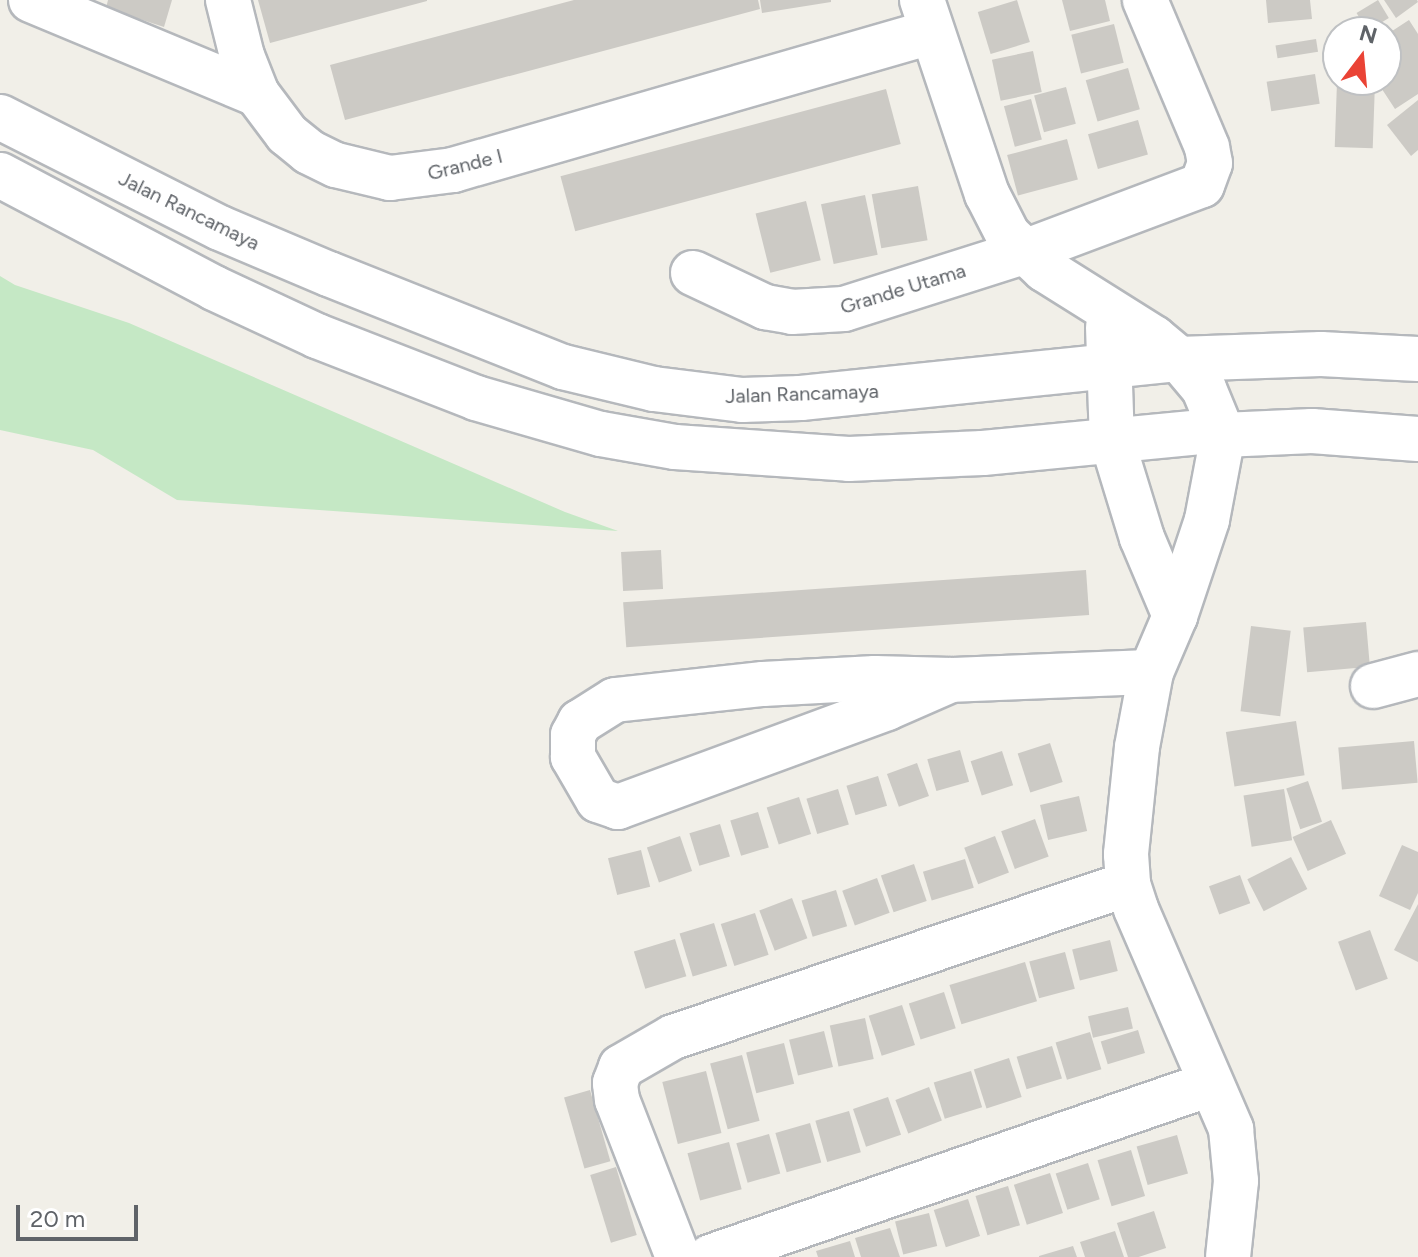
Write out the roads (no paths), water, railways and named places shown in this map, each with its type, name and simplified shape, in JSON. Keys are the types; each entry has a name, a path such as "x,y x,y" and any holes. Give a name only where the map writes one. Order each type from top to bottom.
{"street":[{"path":"31,0 257,94"},
{"name":"Grande I","path":"228,0 242,56 257,94 287,134 309,152 363,173 417,177 453,170 927,16"},
{"name":"Grande Utama","path":"693,273 765,307 812,313 844,309 1024,252 1202,185 1210,163 1200,124 1145,0"},
{"path":"927,16 987,194 1008,235 1024,252 1179,359 1204,389 1223,435 1207,520 1175,616 1151,672 1137,747 1126,854 1128,884 1163,976 1194,1038 1210,1084 1231,1129 1236,1156 1228,1257"},
{"name":"Jalan Rancamaya","path":"0,117 270,250 563,367 617,381 701,395 771,399 872,393 1179,359 1285,354 1418,359"},
{"path":"0,175 214,288 317,336 476,398 601,434 675,447 849,459 906,459 1203,432 1223,435 1312,431 1418,439"},
{"path":"1108,309 1112,440 1142,538 1175,616"},
{"path":"951,680 618,807 598,800 573,757 573,735 580,722 615,700 763,684 875,678 951,680 1151,672"},
{"path":"1373,686 1418,674"},
{"path":"678,1257 617,1100 615,1083 621,1067 673,1037 1128,884"},
{"path":"710,1257 1210,1084"}]}
